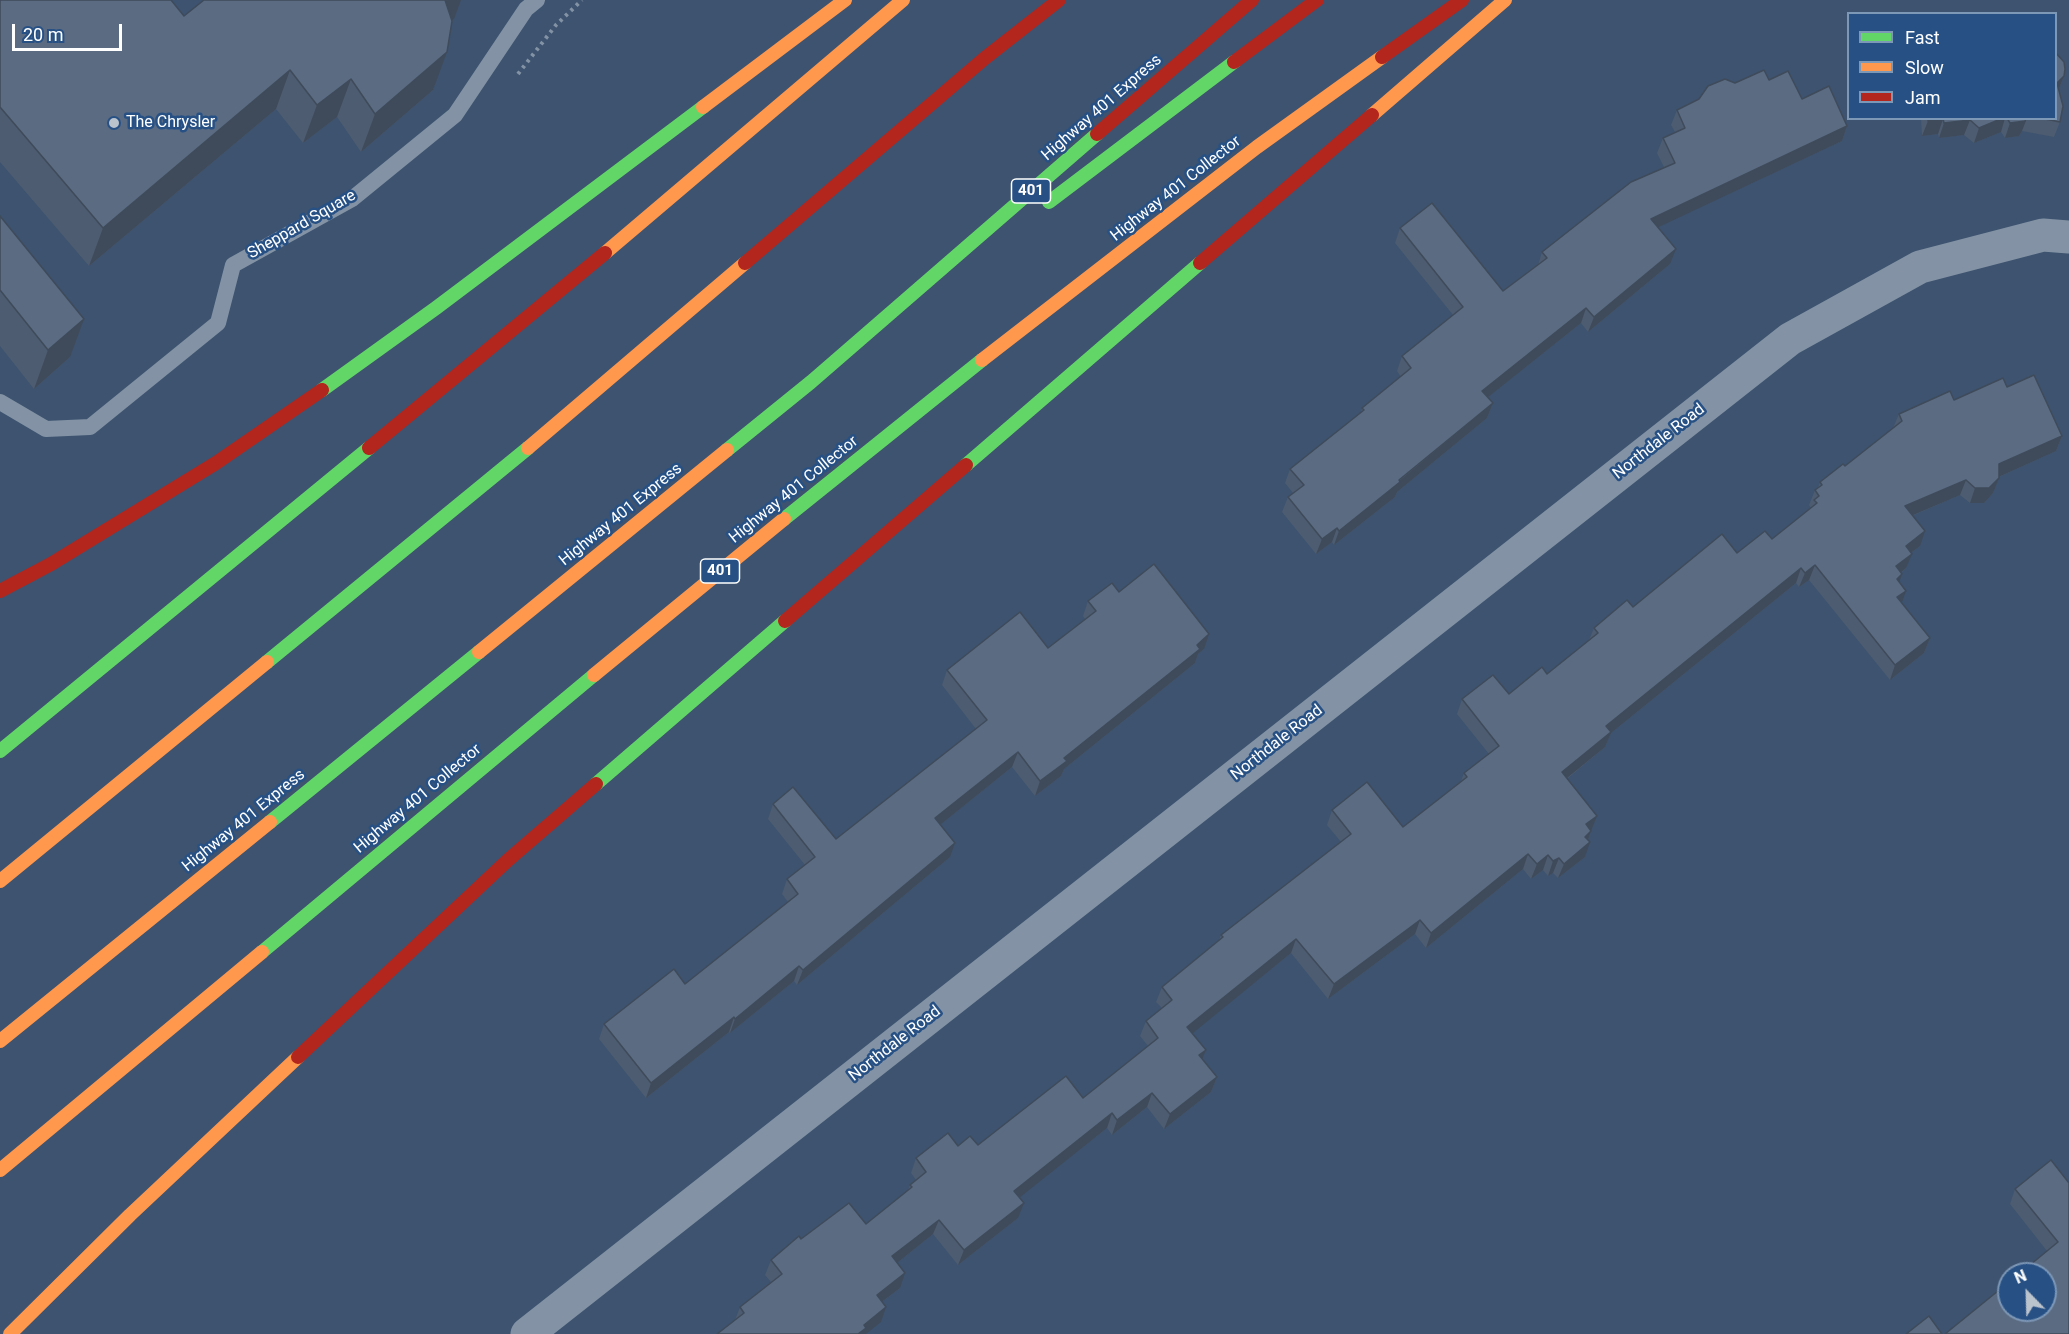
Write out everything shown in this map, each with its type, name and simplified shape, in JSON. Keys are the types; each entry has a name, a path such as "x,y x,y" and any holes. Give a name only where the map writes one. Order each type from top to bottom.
{"highway":[{"path":"0,591 61,558 216,463 316,394 461,289 845,0"},
{"path":"0,751 630,233 903,0"},
{"path":"0,881 518,457 1051,0"},
{"path":"985,58 1059,0"},
{"name":"Highway 401 Express","path":"0,1041 811,382 1252,0"},
{"path":"1040,209 1317,0"},
{"name":"Highway 401 Collector","path":"0,1170 687,597 939,394 1257,147 1462,0"},
{"path":"10,1334 130,1215 508,860 1505,0"},
{"path":"811,382 973,260"}],"street":[{"name":"Northdale Road","path":"527,1334 1790,339 1920,267 2043,235 2069,237"}],"lane":[{"name":"Sheppard Square","path":"0,402 46,429 90,427 218,323 233,265 352,199 455,115 526,9 537,0"}],"path":[{"path":"515,78 556,25 582,0"}],"building":[{"path":"0,0 171,0 184,16 204,0 445,0 452,21 447,52 375,114 351,79 317,105 290,70 103,228 0,107"},
{"path":"2057,54 2064,62 2064,76 2057,83"},
{"path":"1764,70 1769,80 1788,71 1802,99 1829,86 1847,126 1651,219 1676,249 1594,317 1586,308 1482,391 1493,403 1339,531 1337,528 1322,539 1288,497 1304,485 1290,469 1364,410 1362,408 1411,368 1402,356 1463,307 1400,228 1432,203 1503,291 1547,258 1542,252 1631,182 1675,163 1663,138 1685,128 1677,110 1699,99 1708,86 1725,79 1735,83"},
{"path":"2057,83 2063,106 2060,122 2050,120 2057,120"},
{"path":"1943,120 1970,120 1944,123"},
{"path":"1970,120 1998,120 1979,128"},
{"path":"2008,120 2025,120 2025,121 2010,123"},
{"path":"0,216 84,319 48,350 0,290"},
{"path":"2034,375 2062,436 1999,464 1999,478 1989,488 1975,488 1966,480 1905,506 1925,531 1906,546 1912,554 1896,566 1902,574 1897,579 1906,591 1897,597 1930,638 1895,665 1815,565 1805,573 1801,568 1606,726 1611,732 1562,772 1597,816 1586,824 1591,831 1585,837 1590,842 1564,864 1559,858 1553,861 1548,855 1537,864 1528,854 1431,933 1420,920 1334,984 1296,939 1187,1027 1206,1050 1199,1055 1217,1077 1170,1114 1152,1093 1117,1120 1112,1113 1014,1191 1024,1203 964,1250 939,1220 892,1256 905,1273 877,1295 886,1307 864,1325 866,1328 858,1334 717,1334 744,1313 740,1307 782,1274 771,1260 799,1236 801,1239 849,1203 866,1224 912,1187 910,1185 926,1172 916,1158 948,1133 958,1146 970,1136 978,1145 1066,1076 1083,1098 1158,1038 1146,1021 1172,1000 1162,987 1223,937 1221,935 1351,834 1332,810 1367,782 1403,827 1467,777 1464,773 1499,746 1462,699 1493,675 1509,694 1542,667 1547,674 1598,633 1594,628 1627,600 1633,607 1722,534 1737,553 1765,531 1772,539 1817,503 1814,500 1819,496 1815,490 1822,485 1820,482 1843,464 1845,466 1902,421 1899,414 1950,391 1954,400 2003,378 2007,387"},
{"path":"1154,564 1209,634 1197,645 1200,649 1064,758 1067,761 1040,781 1018,752 935,818 955,843 803,970 799,966 735,1019 734,1017 651,1083 604,1024 674,969 685,984 798,894 787,879 815,857 773,804 793,787 836,839 987,720 947,670 1020,612 1048,648 1096,611 1088,601 1112,583 1119,592"},
{"path":"2051,1160 2069,1183 2069,1334 1945,1334 1997,1292 1997,1322 2057,1322 2057,1262 2034,1262 2058,1242 2015,1189"},
{"path":"1929,1316 1942,1334 1906,1334"}],"traffic: fast":[{"path":"1049,202 1234,62"},
{"path":"322,390 436,308 703,107"},
{"path":"727,450 811,382 1097,134"},
{"path":"966,465 1200,263"},
{"path":"784,519 982,360"},
{"path":"0,751 369,448"},
{"path":"267,662 528,448"},
{"path":"596,784 785,621"},
{"path":"270,822 479,652"},
{"path":"262,952 594,675"}],"traffic: slow":[{"path":"703,107 845,0"},
{"path":"605,253 903,0"},
{"path":"1372,115 1505,0"},
{"path":"982,360 1257,147 1382,57"},
{"path":"528,448 745,263"},
{"path":"479,652 727,450"},
{"path":"594,675 784,519"},
{"path":"0,881 267,662"},
{"path":"0,1041 270,822"},
{"path":"0,1170 262,952"},
{"path":"10,1334 130,1215 298,1057"}],"traffic: jam":[{"path":"745,263 985,58 1059,0"},
{"path":"1097,134 1252,0"},
{"path":"1234,62 1317,0"},
{"path":"1382,57 1462,0"},
{"path":"1200,263 1372,115"},
{"path":"369,448 605,253"},
{"path":"0,591 51,564 216,463 322,390"},
{"path":"785,621 966,465"},
{"path":"298,1057 508,860 596,784"}],"place":[{"name":"The Chrysler","path":"114,123"}]}
